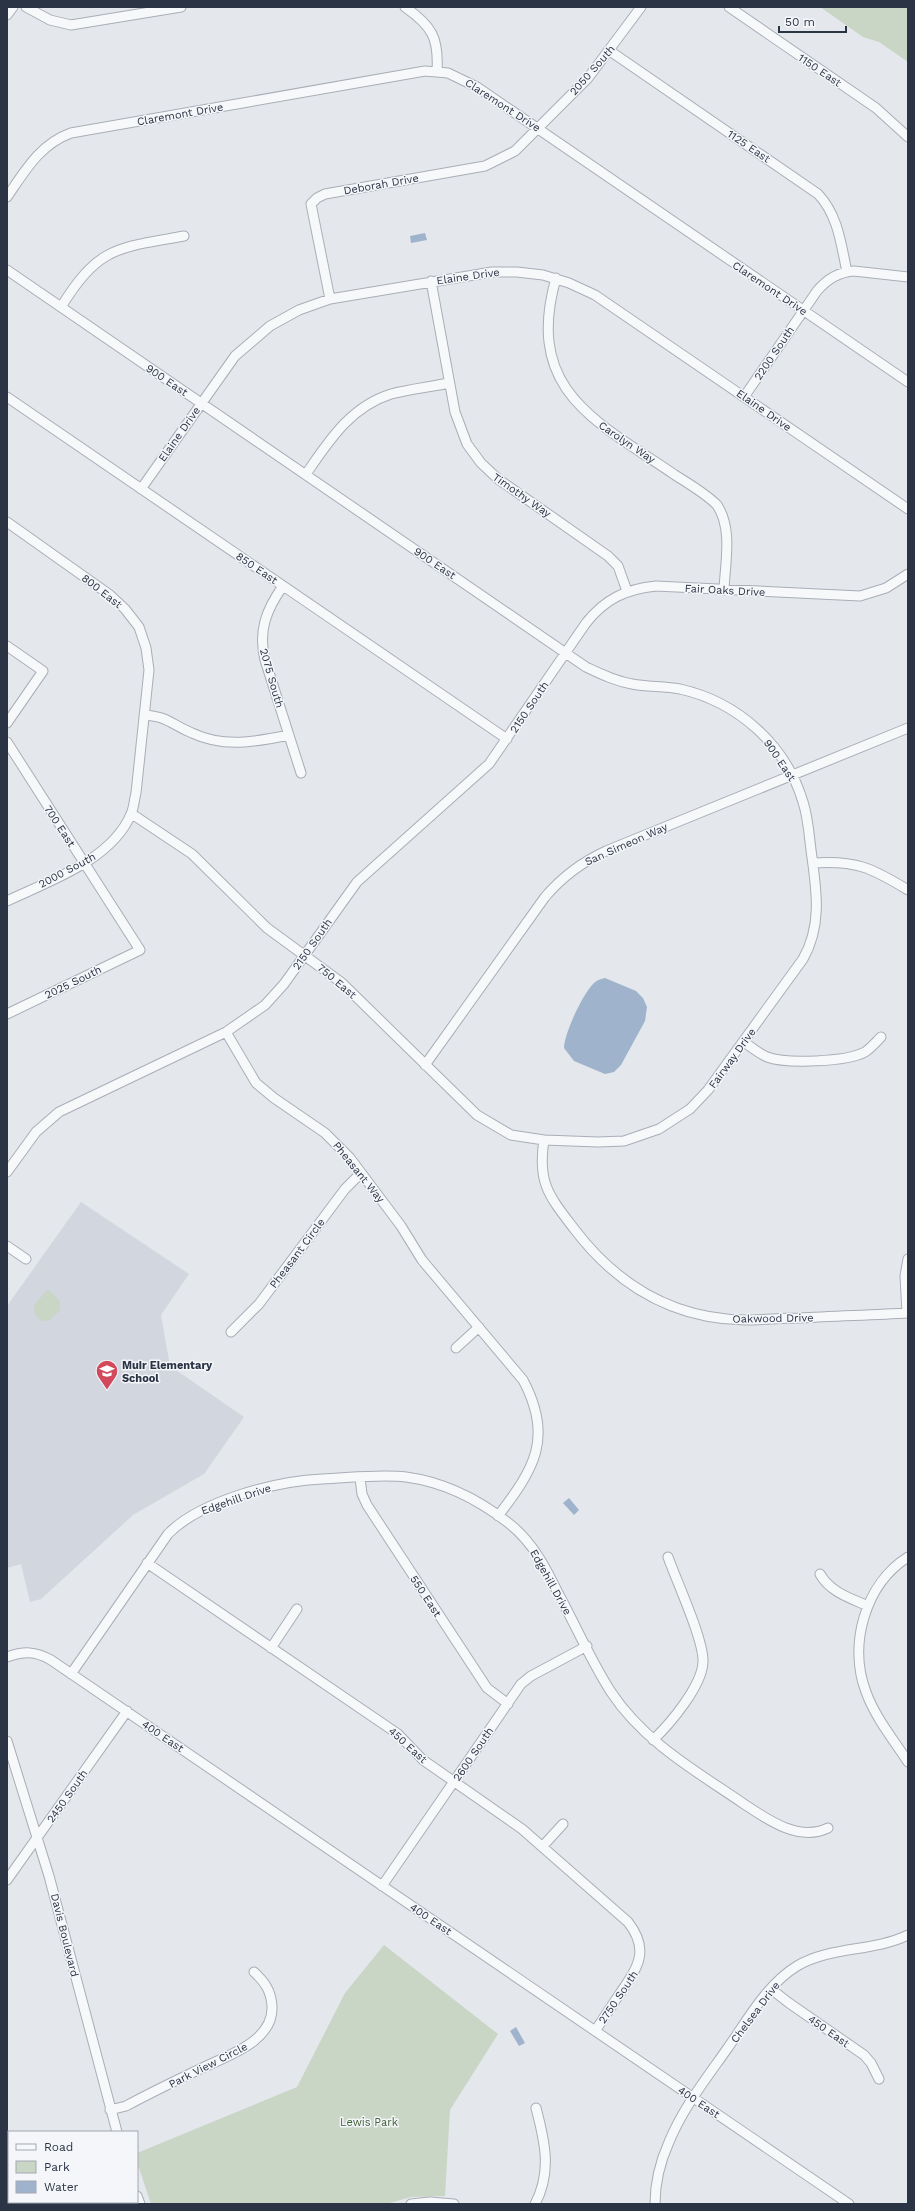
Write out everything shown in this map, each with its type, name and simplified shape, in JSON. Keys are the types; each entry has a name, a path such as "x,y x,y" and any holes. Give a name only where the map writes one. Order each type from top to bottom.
{"street":[{"path":"7,15 13,7"},
{"path":"26,7 50,20 71,25 181,7"},
{"path":"405,7 423,20 433,33 437,51 437,71"},
{"name":"2050 South","path":"538,129 588,78 610,51 641,7"},
{"name":"1150 East","path":"729,7 876,108 908,137"},
{"name":"1125 East","path":"610,51 818,194 828,206 835,219 846,272"},
{"name":"Claremont Drive","path":"7,197 38,154 53,141 71,134 413,73 437,71 448,73 468,81 908,382"},
{"name":"Deborah Drive","path":"330,299 311,204 314,200 326,194 486,166 514,151 538,129"},
{"path":"60,306 82,275 107,255 129,246 184,236"},
{"name":"900 East","path":"7,270 586,667 621,682 679,689 700,695 722,704 742,717 762,733 778,752 792,776 805,808 813,863"},
{"name":"Elaine Drive","path":"141,489 225,368 257,336 284,317 330,299 479,273 504,271 530,273 556,278 595,295 908,510"},
{"path":"846,272 908,277"},
{"name":"2200 South","path":"744,397 823,284 846,272"},
{"name":"Carolyn Way","path":"556,278 550,297 549,343 556,371 562,384 587,414 717,505 726,525 724,590"},
{"name":"Timothy Way","path":"431,281 449,383 462,434 481,463 498,479 608,556 618,566 627,591"},
{"path":"306,474 343,424 365,406 392,394 449,383"},
{"name":"850 East","path":"7,397 507,739"},
{"name":"800 East","path":"7,522 110,595 132,618 143,637 148,659 144,715"},
{"name":"Fair Oaks Drive","path":"566,653 594,612 615,596 627,591 656,586 860,596 886,588 908,574"},
{"name":"2075 South","path":"283,586 266,614 262,629 262,645 265,660 301,773"},
{"path":"7,646 43,671 7,723"},
{"name":"2150 South","path":"7,1172 36,1132 59,1112 226,1032 265,1005 284,984 357,882 481,773 507,739 566,653"},
{"path":"144,715 168,719 190,733 220,742 246,743 288,735"},
{"name":"2000 South","path":"7,901 84,863 106,848 116,838 132,814 136,793 144,715"},
{"name":"San Simeon Way","path":"426,1065 545,897 569,873 606,851 908,728"},
{"name":"700 East","path":"7,742 140,950"},
{"name":"750 East","path":"132,814 192,854 267,928 342,983 477,1115 488,1123 511,1134 544,1140"},
{"path":"813,863 838,862 858,864 880,873 908,890"},
{"name":"Fairway Drive","path":"544,1140 611,1142 636,1138 659,1129 680,1117 699,1100 744,1042 803,959 812,941 817,913 813,863"},
{"name":"2025 South","path":"7,1014 140,950"},
{"name":"Pheasant Way","path":"226,1032 256,1082 274,1098 326,1133 350,1158 401,1226 422,1260 523,1380 531,1395 537,1419 538,1436 534,1462 521,1486 498,1516"},
{"path":"744,1042 767,1057 781,1061 796,1062 853,1056 864,1052 881,1038"},
{"name":"Oakwood Drive","path":"544,1140 542,1172 546,1188 556,1206 603,1264 626,1282 655,1299 706,1316 745,1320 908,1313"},
{"name":"Pheasant Circle","path":"231,1332 259,1304 345,1189 361,1173"},
{"path":"7,1246 26,1259"},
{"path":"908,1259 905,1276 908,1313"},
{"path":"456,1348 479,1327"},
{"name":"Edgehill Drive","path":"71,1674 147,1563 177,1525 205,1508 289,1482 405,1477 430,1483 470,1498 498,1516 520,1534 536,1553 603,1679 619,1704 653,1740 676,1758 776,1824 810,1834 828,1828"},
{"name":"550 East","path":"360,1478 362,1494 371,1512 487,1688 508,1704"},
{"path":"908,1557 887,1575 868,1606 861,1630 859,1646 862,1681 874,1710 908,1762"},
{"path":"653,1740 667,1726 698,1681 703,1662 700,1643 668,1558"},
{"name":"450 East","path":"147,1563 398,1734 423,1760 510,1820 542,1847 628,1922 638,1938"},
{"path":"820,1574 835,1591 868,1606"},
{"path":"272,1648 297,1608"},
{"name":"2600 South","path":"382,1886 521,1684 531,1676 586,1646"},
{"name":"400 East","path":"7,1657 27,1652 38,1654 71,1674 849,2204"},
{"name":"2450 South","path":"7,1880 126,1711"},
{"name":"Davis Boulevard","path":"7,1740 38,1836 116,2131"},
{"path":"542,1847 563,1824"},
{"name":"Chelsea Drive","path":"655,2204 657,2180 664,2153 675,2128 693,2098 771,1989 789,1972 807,1962 827,1954 889,1942 908,1935"},
{"name":"2750 South","path":"595,2031 637,1967 640,1955 638,1938"},
{"name":"Park View Circle","path":"110,2110 126,2106 239,2050 257,2038 267,2025 272,2009 268,1987 254,1972"},
{"name":"450 East","path":"771,1989 789,2004 864,2055 871,2062 879,2079"},
{"path":"535,2204 543,2187 546,2160 536,2108"},
{"path":"411,2204 430,2202 454,2204"}],"shaded area":[{"name":"Muir Elementary School","path":"81,1202 189,1274 161,1315 170,1366 244,1417 204,1474 133,1515 41,1599 30,1602 21,1564 7,1568 7,1306"}],"green space":[{"path":"820,7 908,7 908,62 879,42 863,37"},
{"path":"48,1289 60,1301 60,1310 50,1320 42,1321 35,1315 34,1305"},
{"name":"Lewis Park","path":"384,1945 498,2034 450,2110 445,2196 411,2197 386,2204 151,2204 138,2165 138,2153 297,2087 345,1993"}],"water":[{"path":"425,233 427,240 411,243 410,236"},
{"path":"605,978 636,991 643,998 647,1007 645,1021 621,1065 614,1072 605,1074 574,1061 564,1048 567,1033 585,995 595,982"},
{"path":"569,1498 579,1510 574,1515 563,1503"},
{"path":"516,2027 525,2043 519,2046 510,2031"}],"place":[{"name":"Muir Elementary School","path":"107,1390"}]}
